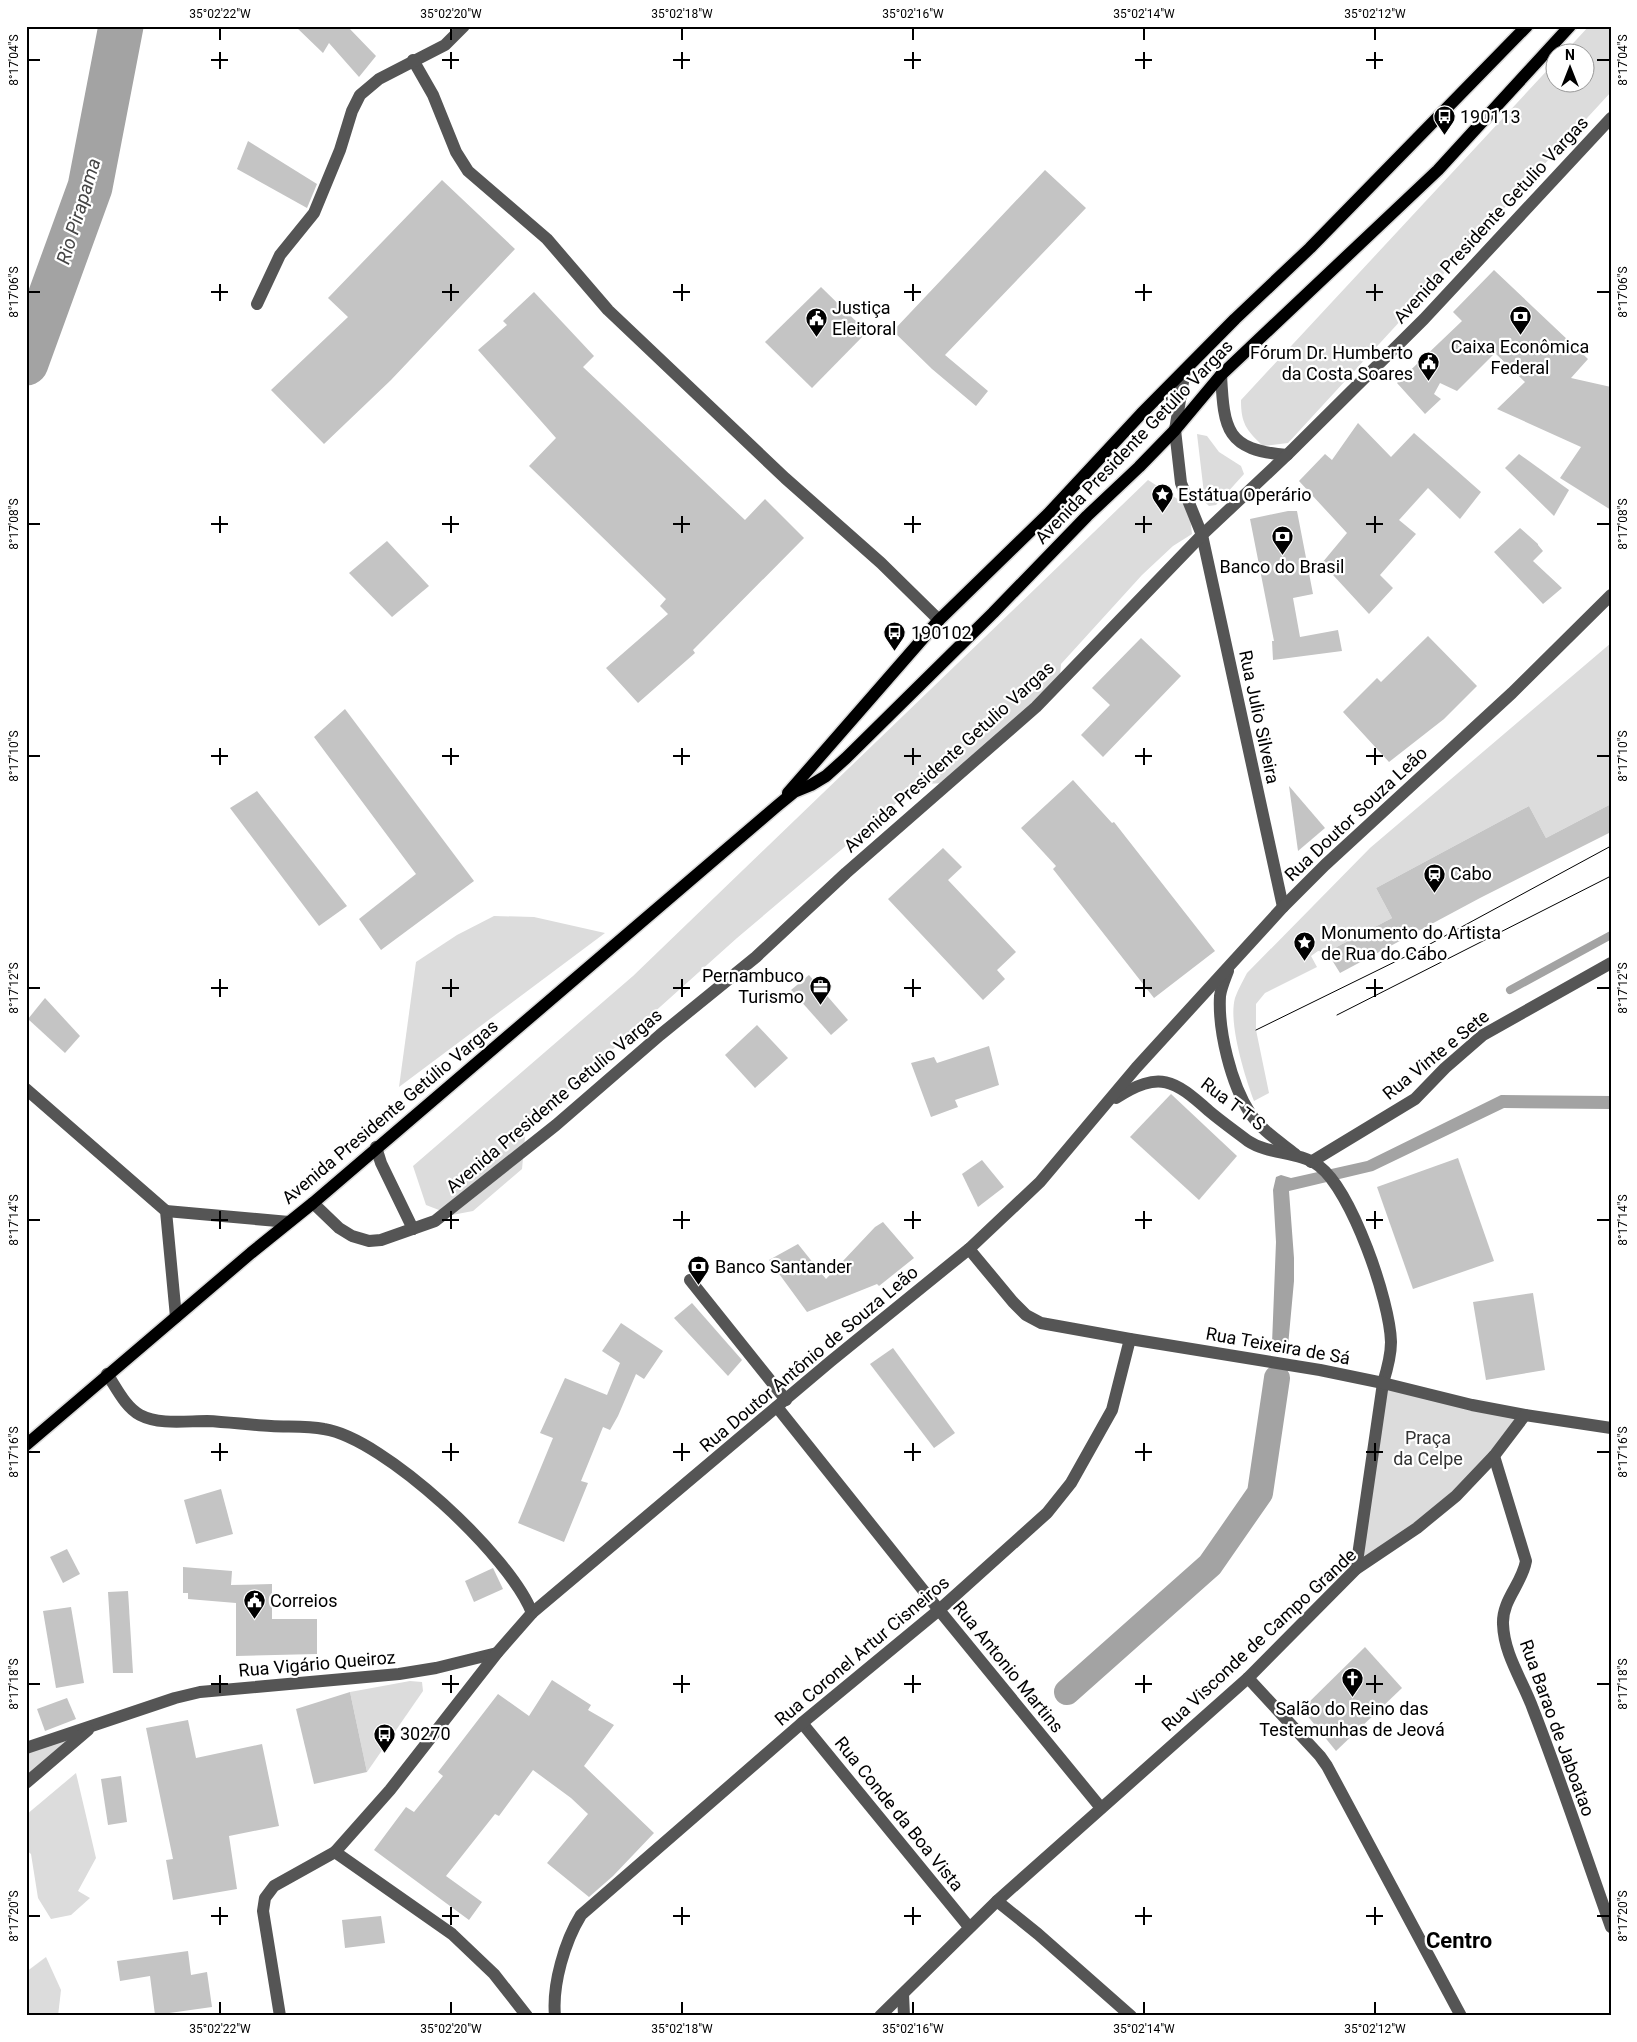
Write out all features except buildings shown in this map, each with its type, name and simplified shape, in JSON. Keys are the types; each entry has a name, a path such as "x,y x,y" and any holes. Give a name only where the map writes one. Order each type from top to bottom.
{"main road":[{"name":"Avenida Presidente Getúlio Vargas","path":"776,806 939,620 1048,514 1185,370 1310,248 1526,26"},
{"name":"Avenida Presidente Getúlio Vargas","path":"26,1445 107,1374 313,1203 376,1147 776,806 794,792 811,786 826,776 846,758 1175,430 1222,375 1438,170 1570,26"}],"street":[{"path":"257,304 280,255 314,213 340,150 352,111 360,95 378,80 413,60 445,45 464,26"},
{"path":"413,60 433,94 456,152 468,171 546,238 608,310 652,354 785,478 881,562 939,620"},
{"name":"Avenida Presidente Getulio Vargas","path":"313,1203 340,1228 352,1236 369,1241 382,1240 435,1221 556,1125 660,1035 756,957 846,873 1036,707 1202,535 1287,455 1424,319 1611,118"},
{"name":"Rua Julio Silveira","path":"1185,370 1175,430 1181,483 1202,535 1284,907"},
{"path":"1222,375 1223,404 1229,428 1236,441 1248,448 1266,454 1287,455"},
{"name":"Rua Doutor Souza Leão","path":"1136,1068 1325,865 1512,693 1611,595"},
{"name":"Rua Vinte e Sete","path":"1311,1162 1415,1099 1445,1068 1484,1035 1611,963"},
{"path":"1231,964 1220,994 1220,1010 1224,1040 1237,1089 1251,1114 1270,1135 1297,1156"},
{"name":"Rua Doutor Antônio de Souza Leão","path":"280,2016 263,1911 265,1898 274,1886 335,1852 390,1790 497,1653 532,1613 831,1361 969,1249 1040,1182 1136,1068"},
{"name":"Rua T T S","path":"1106,1105 1130,1089 1160,1082 1171,1083 1182,1088 1219,1119 1251,1142 1277,1152 1297,1156 1319,1166 1340,1190 1352,1210 1368,1251 1389,1322 1391,1344 1389,1363 1383,1383 1356,1570"},
{"path":"26,1089 166,1211 289,1222"},
{"path":"376,1147 381,1163 414,1229"},
{"path":"166,1211 176,1317"},
{"name":"Rua Teixeira de Sá","path":"969,1249 1026,1315 1041,1323 1130,1340 1320,1370 1526,1416 1611,1428"},
{"name":"Rua Antonio Martins","path":"690,1280 939,1610 1101,1808"},
{"name":"Rua Coronel Artur Cisneiros","path":"555,2016 554,1999 565,1952 571,1932 581,1915 802,1723 939,1610 1047,1513 1070,1484 1112,1410 1130,1340"},
{"path":"107,1374 126,1403 139,1415 155,1420 222,1422 325,1429 354,1439 377,1451 406,1472 432,1495 495,1556 519,1587 532,1613"},
{"name":"Rua Visconde de Campo Grande","path":"880,2016 996,1900 1248,1678 1356,1570 1417,1528 1450,1502 1494,1456 1526,1416"},
{"name":"Rua Barao de Jaboatao","path":"1494,1456 1526,1561 1525,1570 1504,1611 1503,1624 1508,1653 1533,1708 1611,1927"},
{"name":"Rua Vigário Queiroz","path":"26,1748 175,1698 200,1692 398,1674 436,1668 497,1653"},
{"path":"1248,1678 1327,1766 1460,2016"},
{"name":"Rua Conde da Boa Vista","path":"802,1723 969,1927"},
{"path":"26,1783 93,1725"},
{"path":"335,1852 452,1934 494,1974 526,2016"},
{"path":"996,1900 1038,1934 1131,2016"},
{"path":"902,1994 904,2016"}],"green space":[{"path":"1589,26 1611,26 1611,92 1288,443 1263,446 1252,435 1243,420 1241,400 1544,74 1544,92 1594,92 1594,42 1574,42"},
{"path":"1197,434 1207,436 1219,452 1241,466 1244,474 1216,505 1209,506 1205,502"},
{"path":"1148,480 1179,500 1189,509 1192,534 1173,546 1142,575 1061,664 1059,690 950,783 919,784 737,938 526,1127 522,1169 473,1211 452,1215 426,1205 413,1166 633,976"},
{"path":"1611,643 1611,804 1546,838 1529,806 1376,888 1392,918 1327,952 1318,951 1311,956 1317,967 1265,993 1256,1004 1256,1030 1269,1093 1254,1101 1242,1064 1233,1009 1235,998 1247,973 1370,848"},
{"path":"494,916 534,917 605,933 399,1087 416,962 457,935"},
{"name":"Praça da Celpe","path":"1383,1383 1525,1415 1461,1492 1356,1569"},
{"path":"410,1681 422,1682 423,1691 367,1772 350,1692"},
{"path":"93,1725 26,1783 26,1748"},
{"path":"76,1773 96,1858 78,1891 90,1898 71,1915 51,1919 38,1898 31,1854 26,1850 26,1815"},
{"path":"46,1957 61,1990 58,2016 26,2016 26,1972"}],"shaded area":[{"path":"1501,1095 1611,1096 1611,1109 1504,1108 1373,1171 1289,1191 1294,1281 1288,1346 1272,1344 1276,1242 1273,1190 1276,1177 1281,1175 1291,1178 1367,1161"}],"waterway":[{"name":"Rio Pirapama","path":"26,363 90,187 121,26"},
{"path":"1510,990 1611,935"},
{"path":"1067,1692 1210,1565 1260,1493 1277,1378"}],"tram line":[{"path":"1256,1030 1419,950 1611,846"},
{"path":"1337,1015 1611,876"}],"place":[{"name":"190113","path":"1444,136"},
{"name":"Caixa Econômica Federal","path":"1520,336"},
{"name":"Justiça Eleitoral","path":"816,337"},
{"name":"Fórum Dr. Humberto da Costa Soares","path":"1429,382"},
{"name":"Estátua Operário","path":"1162,514"},
{"name":"Banco do Brasil","path":"1282,556"},
{"name":"190102","path":"895,652"},
{"name":"Cabo","path":"1434,893"},
{"name":"Monumento do Artista de Rua do Cabo","path":"1305,962"},
{"name":"Pernambuco Turismo","path":"820,1005"},
{"name":"Banco Santander","path":"699,1286"},
{"name":"Correios","path":"254,1620"},
{"name":"Salão do Reino das Testemunhas de Jeová","path":"1352,1698"},
{"name":"30270","path":"384,1753"}],"district":[{"name":"Centro","path":"1459,1940"}]}
